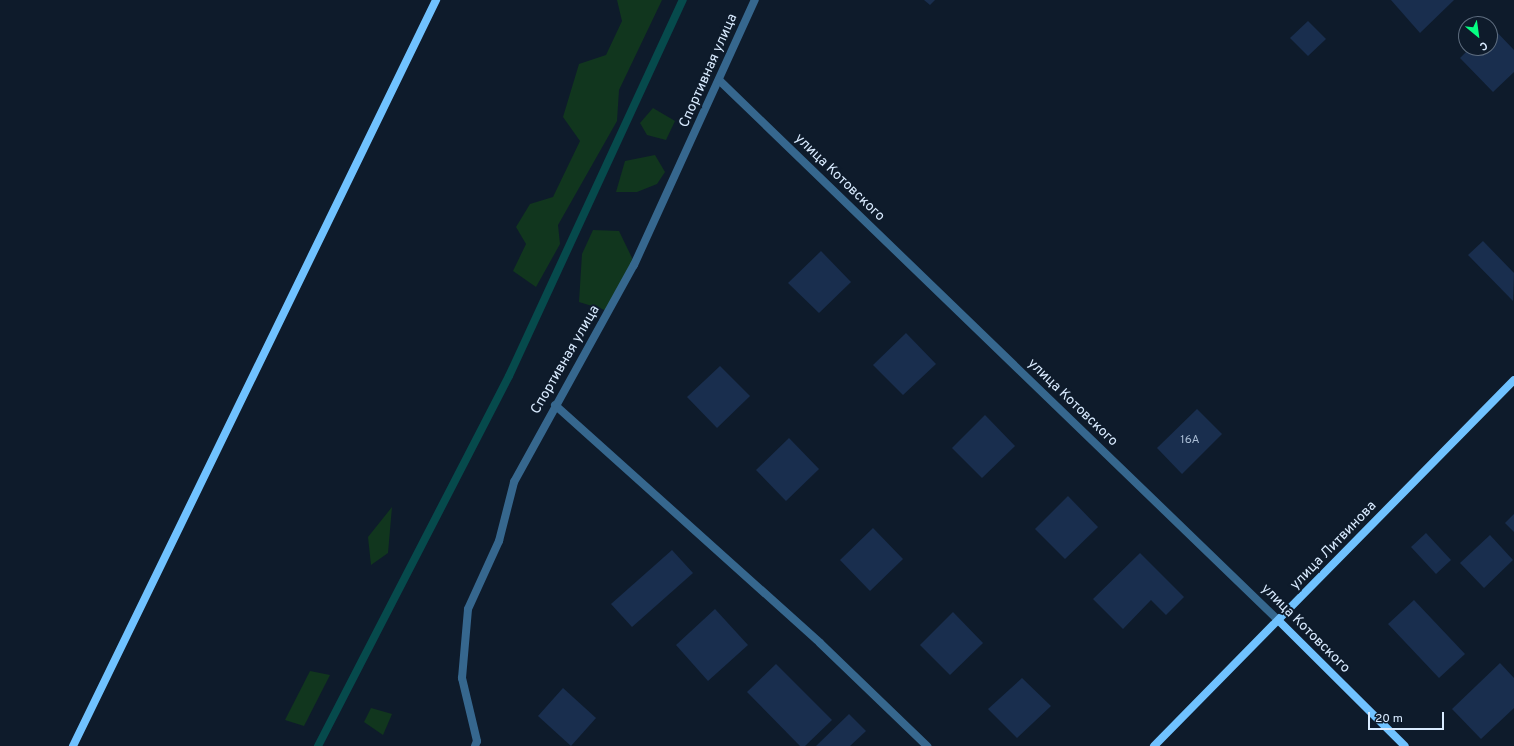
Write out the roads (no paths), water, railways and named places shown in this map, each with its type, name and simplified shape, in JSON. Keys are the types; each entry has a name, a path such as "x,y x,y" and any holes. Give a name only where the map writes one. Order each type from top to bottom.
{"main road":[{"path":"73,746 436,0"},
{"name":"улица Литвинова","path":"1154,746 1279,621 1514,380"},
{"name":"улица Котовского","path":"1279,621 1405,746"}],"street":[{"name":"Спортивная улица","path":"475,746 477,741 462,678 468,609 499,541 514,482 555,405 634,265 720,81 755,0"},
{"name":"улица Котовского","path":"720,81 1279,621"},
{"path":"555,405 820,643 927,746"}],"waterway":[{"path":"318,746 509,376 683,0"}]}
